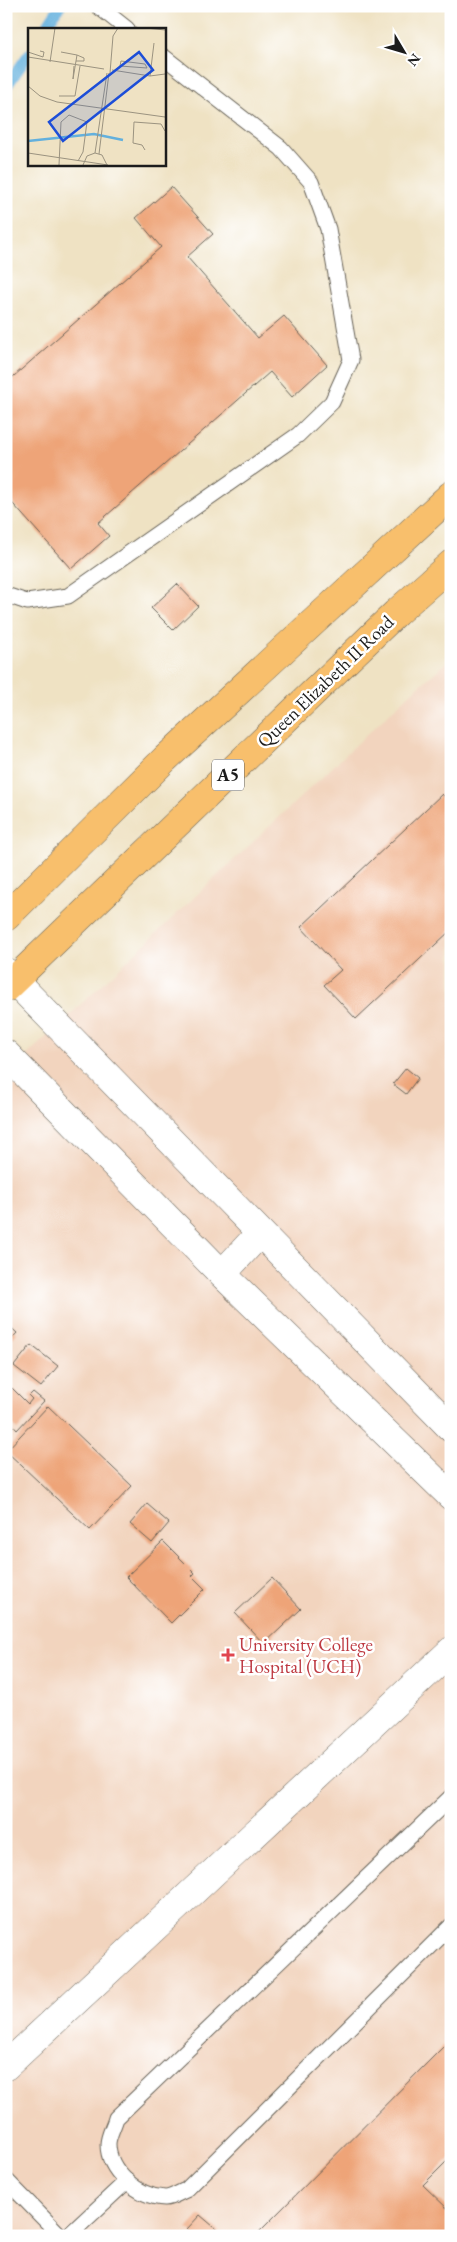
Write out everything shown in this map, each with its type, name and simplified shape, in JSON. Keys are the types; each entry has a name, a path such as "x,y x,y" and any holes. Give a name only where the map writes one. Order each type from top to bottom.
{"highway":[{"path":"6,917 165,760 451,495"},
{"name":"Queen Elizabeth II Road","path":"9,980 396,613 451,564"}],"street":[{"path":"9,980 451,1428"},
{"path":"6,1054 222,1274 451,1496"},
{"path":"222,1274 260,1233"},
{"path":"6,2066 451,1651"}],"lane":[{"path":"104,10 126,28"},
{"path":"6,595 27,602 68,596 298,435 332,402 351,360 328,229 311,182 281,148 165,58"},
{"path":"451,1797 116,2118 108,2142 110,2162 127,2181 148,2196 167,2198 186,2190 451,1926"},
{"path":"6,2180 61,2236"},
{"path":"68,2236 127,2181"}],"shaded area":[{"name":"University College Hospital (UCH)","path":"451,659 451,2236 6,2236 6,1075 412,692"}],"building":[{"path":"171,187 213,234 187,257 258,338 284,316 327,365 292,397 270,372 98,523 109,536 71,569 6,496 6,383 161,247 136,218"},
{"path":"177,584 198,606 173,630 151,608"},
{"path":"442,794 451,803 451,930 356,1019 324,985 341,970 301,927"},
{"path":"406,1068 418,1078 406,1094 393,1084"},
{"path":"6,1323 17,1333 6,1345"},
{"path":"31,1345 58,1366 41,1387 14,1366"},
{"path":"12,1388 28,1404 32,1399 29,1396 33,1392 44,1401 17,1430 9,1421 6,1424 6,1394"},
{"path":"48,1406 132,1486 90,1530 6,1451"},
{"path":"147,1504 169,1523 152,1543 130,1524"},
{"path":"163,1541 195,1573 192,1576 205,1589 171,1623 126,1577"},
{"path":"272,1578 301,1609 264,1644 235,1613"},
{"path":"451,2039 451,2157 423,2185 451,2212 451,2236 255,2236"},
{"path":"200,2215 220,2232 217,2236 195,2236 187,2229"}],"waterway":[{"path":"46,28 60,6"},
{"path":"6,87 28,55"}],"place":[{"name":"University College Hospital (UCH)","path":"228,1655"}]}
